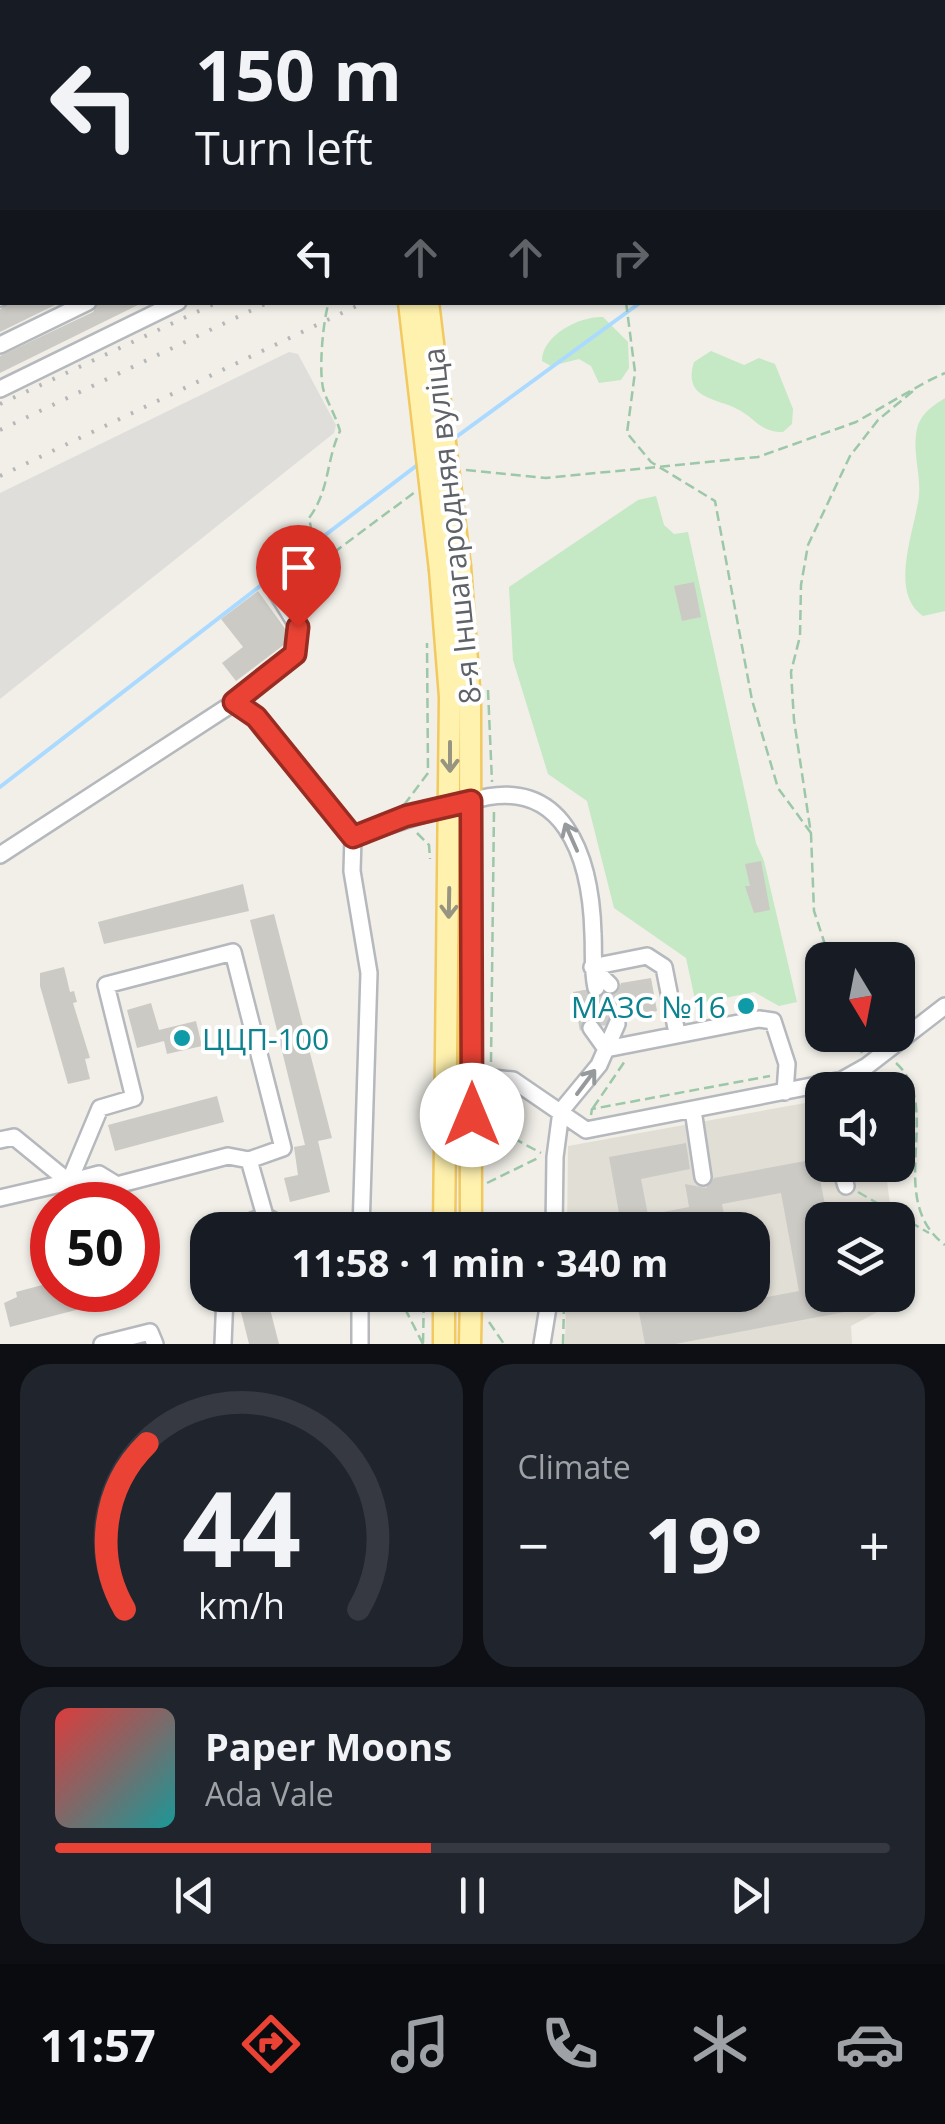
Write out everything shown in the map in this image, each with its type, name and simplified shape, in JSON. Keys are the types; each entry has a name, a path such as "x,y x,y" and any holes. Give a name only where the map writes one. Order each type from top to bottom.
{"main road":[{"name":"8-я Іншагародняя вуліца","path":"409,305 450,569 467,637 471,1212"},
{"name":"8-я Іншагародняя вуліца","path":"428,305 450,569 444,1212"},
{"path":"450,806 471,801"},
{"path":"447,1076 472,1076"},
{"path":"444,1312 444,1344"},
{"path":"470,1344 471,1312"}],"street":[{"path":"0,345 82,305"},
{"path":"0,389 172,305"},
{"path":"0,854 234,702 295,654 298,627 277,593"},
{"path":"234,702 256,717 353,837 352,871 369,973 361,1212"},
{"path":"471,801 492,794 523,797 544,805 566,822 577,848 594,931 592,968 597,988"},
{"path":"353,837 406,816 450,806"},
{"path":"69,1182 100,1108 134,1098 106,985 233,952 282,1148 249,1160 228,1156 128,1182"},
{"path":"592,968 647,956 664,967 677,1033"},
{"path":"854,1072 945,1006"},
{"path":"606,1049 760,1018 774,1021 787,1064 784,1092"},
{"path":"554,1212 554,1156 561,1111 582,1090 606,1049 604,1026 606,1049"},
{"path":"472,1076 513,1080 586,1130 805,1089"},
{"path":"694,1110 703,1178"},
{"path":"0,1140 14,1136 69,1182"},
{"path":"249,1160 264,1212"},
{"path":"69,1182 98,1174 111,1182"},
{"path":"845,1182 846,1186"},
{"path":"0,1198 30,1191"},
{"path":"223,1344 224,1312"},
{"path":"360,1312 360,1344"},
{"path":"542,1344 547,1312"},
{"path":"102,1344 150,1332 155,1344"}],"path":[{"path":"312,582 315,548 310,518 326,490 332,448 340,431 322,387 326,341 321,323 328,305"},
{"path":"627,305 632,320 635,372 627,433 650,462 668,468 715,500 757,718 778,788 812,834"},
{"path":"457,471 486,469 546,478 758,458 856,422 945,374"},
{"path":"824,942 814,912 812,834 798,770 791,672 800,636 808,546 850,456 878,420 926,382"},
{"path":"289,613 332,553 427,483"},
{"path":"427,626 428,773 404,801 409,829 429,845 430,864"},
{"path":"592,1110 603,1087 636,1048"},
{"path":"881,1055 912,1075 920,1090 923,1110 916,1183 930,1234"},
{"path":"487,1138 487,1123 544,1155 487,1183"},
{"path":"487,1168 487,1199"},
{"path":"846,1186 945,1245"},
{"path":"407,1312 423,1344"},
{"path":"423,1344 424,1312"},
{"path":"563,1344 564,1312"},
{"path":"486,1317 504,1344"}],"shaded area":[{"path":"289,352 298,354 336,425 334,433 0,699 0,493"},
{"path":"805,1103 805,1182 887,1182 890,1202 805,1202 805,1312 877,1312 851,1326 852,1344 565,1344 566,1312 770,1312 770,1212 567,1212 568,1146"}],"green space":[{"path":"603,317 628,342 629,368 621,380 599,383 591,366 579,359 551,366 542,361 555,335 584,320"},
{"path":"711,351 744,365 759,358 775,364 793,409 792,424 783,432 770,430 698,391 693,384 694,362"},
{"path":"945,398 945,611 923,616 907,592 905,576 919,496 916,434 923,416"},
{"path":"656,496 664,525 674,534 688,532 756,843 764,861 797,1002 779,1006 754,992 696,1004 686,958 614,908 587,801 548,774 513,660 509,587 638,500"}],"building":[{"path":"7,305 55,305 0,332 0,309"},
{"path":"97,305 138,305 0,373 0,356 93,312"},
{"path":"694,582 701,617 682,621 674,586"},
{"path":"258,591 286,630 285,644 236,681 222,663 243,647 221,619"},
{"path":"761,861 770,910 754,913 745,886 750,886 745,864"},
{"path":"243,884 249,911 104,944 98,922"},
{"path":"274,914 332,1138 318,1141 330,1192 290,1202 284,1178 298,1175 294,1147 305,1145 250,920"},
{"path":"64,967 70,992 74,991 77,1002 73,1003 90,1058 85,1059 90,1079 68,1084 40,986 40,973"},
{"path":"651,978 657,1011 627,1019 615,1013 604,1026 589,1017 580,1031 573,992 585,990 597,999 617,994 621,983"},
{"name":"МАЗС №16","path":"755,998 757,1008 736,1012 734,1002"},
{"path":"151,1003 159,1030 196,1021 202,1046 167,1054 164,1041 137,1048 127,1010"},
{"path":"217,1096 224,1122 115,1151 108,1125"},
{"path":"686,1143 690,1169 641,1179 647,1212 619,1212 609,1157"},
{"path":"805,1161 805,1182 821,1182 824,1202 805,1202 805,1312 845,1312 675,1344 645,1344 639,1312 770,1312 770,1296 799,1291 781,1193 722,1204 724,1212 663,1212 689,1207 685,1184 706,1188 714,1178"},
{"path":"30,1288 30,1312 68,1312 10,1327 4,1303 17,1297 16,1292"},
{"path":"241,1312 271,1312 279,1344 249,1344"}],"waterway":[{"path":"452,440 637,305"},
{"path":"320,539 420,463"},
{"path":"0,787 308,549"}],"tunnel":[{"path":"610,985 617,1024"},
{"path":"596,988 603,1026"},
{"path":"585,990 591,1028"}],"railway":[{"path":"0,404 212,305"},
{"path":"0,430 263,305"},
{"path":"0,476 359,305"}],"place":[{"name":"МАЗС №16","path":"746,1006"},
{"name":"ЦЦП-100","path":"182,1038"}],"route":[{"path":"298,627 295,654 234,702 256,717 353,837 406,816 471,801 472,1115"}]}
